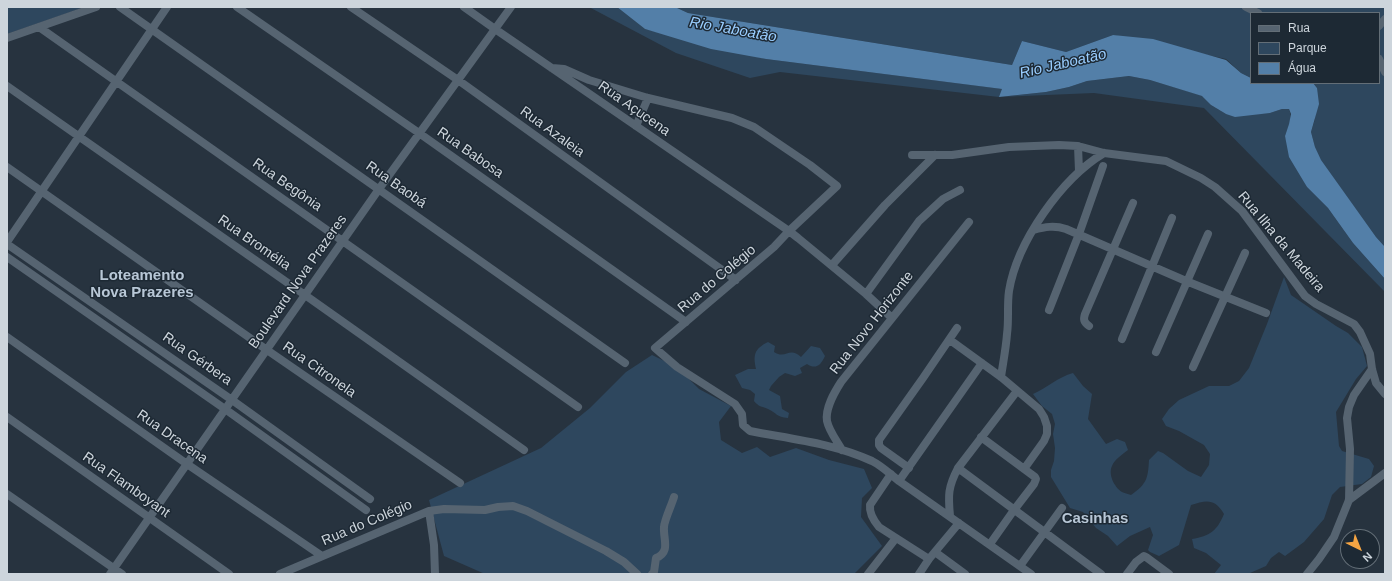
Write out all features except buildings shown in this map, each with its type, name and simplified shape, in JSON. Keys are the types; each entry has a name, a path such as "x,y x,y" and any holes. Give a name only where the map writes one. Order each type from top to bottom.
{"street":[{"path":"7,38 96,7"},
{"name":"Rua Baobá","path":"120,7 152,28 625,363"},
{"path":"7,243 167,7"},
{"name":"Rua Babosa","path":"237,7 419,133 686,322"},
{"name":"Rua Azaleia","path":"351,7 458,80 736,280"},
{"name":"Rua Açucena","path":"464,7 791,233 832,265 892,318"},
{"name":"Boulevard Nova Prazeres","path":"112,571 379,189 511,7"},
{"path":"1246,7 1256,12"},
{"name":"Rua Begônia","path":"39,27 578,407"},
{"path":"1380,61 1385,72"},
{"path":"552,68 564,69 589,80 648,98 636,126"},
{"name":"Rua Bromélia","path":"7,86 306,295 524,450"},
{"name":"Rua do Colégio","path":"648,98 732,118 754,127 810,165 837,186 791,233 655,348 677,368 735,404 742,414 743,425 750,431 807,441 842,450"},
{"name":"Rua Ilha da Madeira","path":"912,155 952,155 1009,147 1040,145 1078,146 1104,153 1166,161 1201,178 1215,186 1242,211 1305,296 1316,304 1354,324 1360,332 1370,354 1376,383 1385,394"},
{"path":"1078,146 1079,171"},
{"path":"1001,377 1007,334 1009,292 1018,262 1033,230 1052,201 1079,171 1092,160 1104,153"},
{"path":"832,265 885,205 935,155"},
{"path":"1049,310 1079,234 1102,166"},
{"name":"Rua Citronela","path":"7,167 267,350 460,483"},
{"path":"866,294 919,221 943,199 960,190"},
{"path":"1089,326 1085,323 1085,314 1133,203"},
{"path":"1122,339 1172,218"},
{"name":"Rua Novo Horizonte","path":"842,450 827,421 830,403 841,382 969,222"},
{"path":"1033,230 1050,226 1058,226 1186,282 1266,313"},
{"path":"1156,352 1208,234"},
{"name":"Rua Gérbera","path":"7,243 232,400 370,499"},
{"path":"1193,367 1245,253"},
{"name":"Rua Gérbera","path":"7,257 226,409 366,510"},
{"path":"908,468 881,448 879,445 879,440 957,328"},
{"name":"Rua Dracena","path":"7,337 187,464 322,556"},
{"path":"950,340 1001,377 1038,409 1044,417 1047,426 1047,434 1044,441 1024,469"},
{"path":"900,480 982,363"},
{"path":"1307,574 1320,559 1334,537 1349,500 1350,449 1347,418 1349,407 1354,396 1372,369"},
{"path":"950,516 949,492 951,482 958,468 1018,391"},
{"name":"Rua Flamboyant","path":"7,417 229,574"},
{"path":"981,437 1035,477 1035,482 990,544"},
{"path":"842,450 871,461 891,474 1031,574"},
{"path":"958,468 1101,574"},
{"path":"1349,500 1385,473"},
{"path":"891,474 870,505 874,521 880,527 929,559"},
{"path":"7,494 112,571 122,574"},
{"path":"652,574 654,572 656,558 661,556 664,551 666,541 664,526 674,497"},
{"path":"429,511 444,509 485,510 513,506 527,511 606,551 624,562 637,574"},
{"path":"1020,566 1062,508"},
{"name":"Rua do Colégio","path":"280,574 429,511 434,545 435,574"},
{"path":"920,574 929,559 959,522"},
{"path":"868,574 896,538"},
{"path":"935,552 965,574"},
{"path":"1127,574 1138,560 1144,556 1169,574"}],"green space":[{"path":"7,7 85,7 7,34"},
{"path":"589,7 617,7 645,29 766,59 1003,89 999,97 780,72 750,78 676,53"},
{"path":"675,7 1385,7 1385,247 1376,237 1320,160 1311,132 1315,119 1317,88 1314,84 1380,84 1380,12 1250,12 1250,78 1241,73 1226,59 1113,35 1066,52 1022,41 1012,65 688,13"},
{"path":"1129,76 1150,80 1203,96 1211,105 1226,114 1270,113 1282,109 1289,109 1289,126 1285,136 1307,187 1328,208 1353,243 1385,279 1385,292 1204,108 1094,93 1001,97 1046,92 1087,81"},
{"path":"1284,277 1291,295 1348,333 1362,347 1367,366 1356,379 1336,412 1339,446 1342,451 1369,459 1374,466 1371,477 1362,484 1340,487 1332,495 1324,519 1304,542 1285,556 1279,552 1271,558 1266,566 1250,574 1214,574 1221,565 1206,553 1194,548 1192,539 1204,536 1216,529 1224,514 1217,505 1206,501 1191,505 1179,545 1159,556 1148,550 1153,535 1150,527 1130,536 1117,546 1108,536 1096,528 1083,512 1070,508 1051,477 1055,448 1053,434 1055,424 1052,414 1042,406 1033,394 1062,377 1073,373 1083,386 1092,394 1088,419 1106,444 1117,439 1125,442 1128,450 1119,457 1111,469 1112,480 1116,487 1122,492 1131,495 1143,484 1146,480 1148,472 1149,460 1158,451 1188,471 1201,477 1209,465 1210,454 1204,445 1179,431 1166,426 1162,419 1169,409 1179,400 1209,386 1229,386 1239,381 1249,368"},
{"path":"768,342 775,346 774,352 782,355 793,353 801,357 811,346 820,348 825,356 818,366 813,367 807,364 800,368 802,373 795,376 785,373 771,386 769,390 780,396 782,409 789,413 788,418 779,416 771,410 757,404 754,401 755,394 750,390 742,388 735,375 748,369 756,369 755,356 757,350"},
{"path":"652,355 677,367 699,389 731,406 719,422 721,440 742,453 757,447 770,457 796,448 829,460 864,469 872,488 862,498 861,517 882,546 854,574 485,574 444,556 429,500 541,448 590,408 626,372"}],"water":[{"name":"Rio Jaboatão","path":"617,7 675,7 688,13 1012,65 1022,41 1066,52 1113,35 1153,39 1226,60 1241,73 1250,78 1250,84 1314,84 1317,88 1319,104 1311,132 1315,147 1321,160 1376,237 1385,247 1385,279 1353,243 1328,208 1307,187 1289,157 1285,136 1291,114 1289,109 1235,117 1226,114 1211,105 1202,96 1150,80 1129,76 1087,81 1046,92 999,97 1002,89 766,59 711,49 645,29"}],"district":[{"name":"Loteamento Nova Prazeres","path":"142,284"},
{"name":"Casinhas","path":"1095,519"}]}
